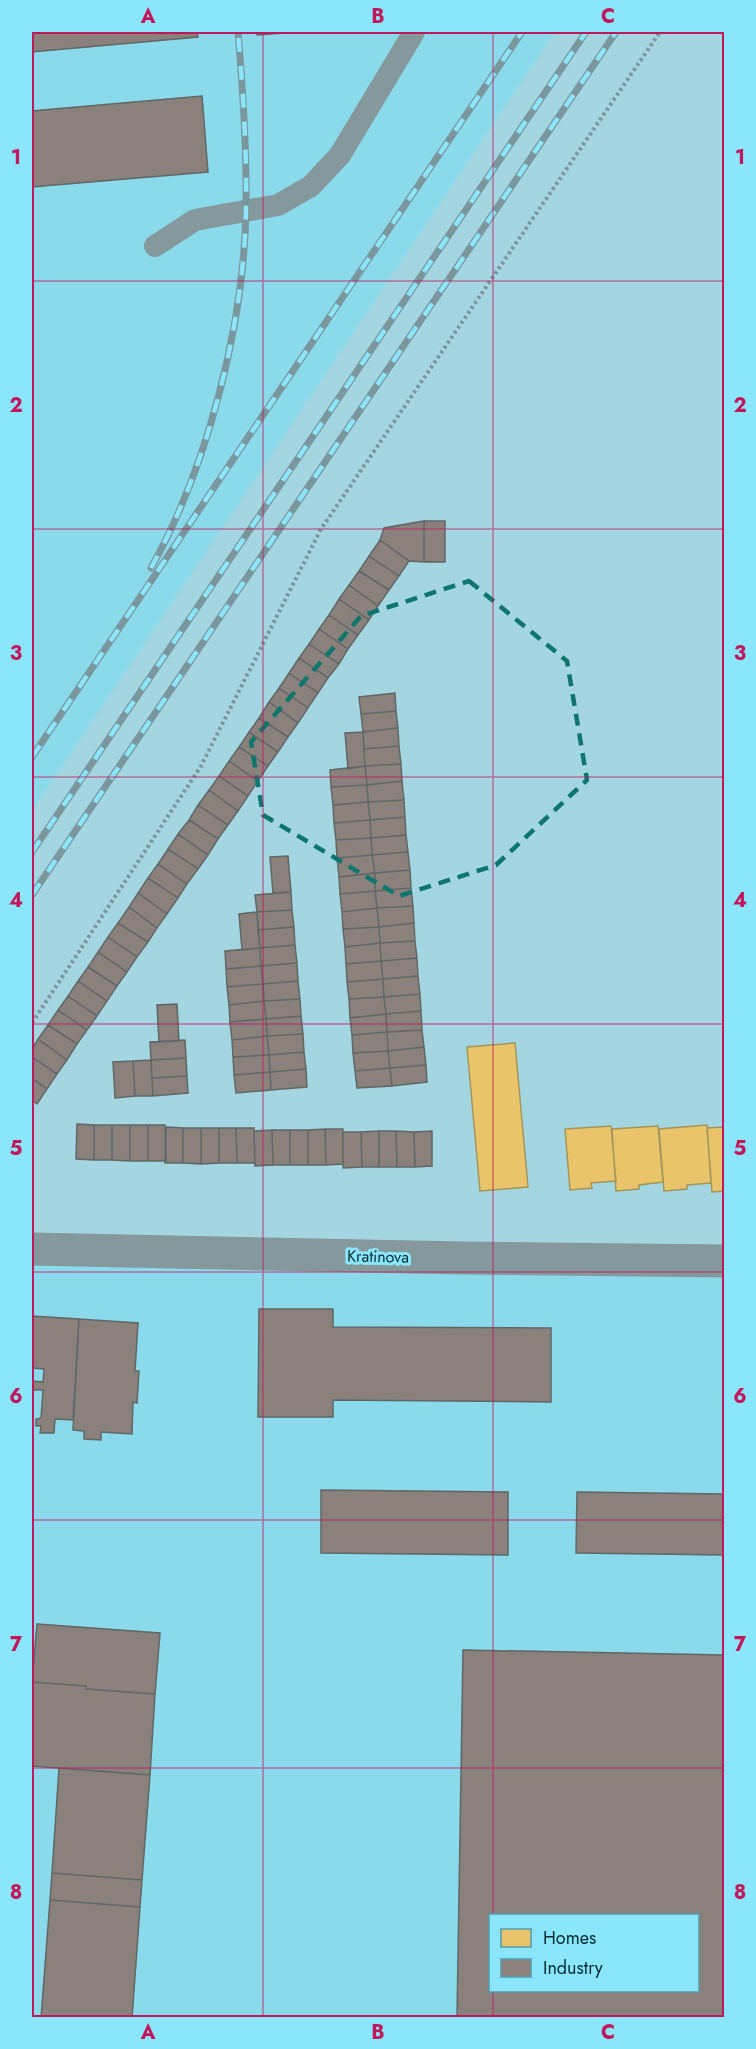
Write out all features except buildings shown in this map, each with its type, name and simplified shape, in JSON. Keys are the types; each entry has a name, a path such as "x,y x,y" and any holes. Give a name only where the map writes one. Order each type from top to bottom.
{"street":[{"name":"Kratinova","path":"32,1249 724,1261"}],"lane":[{"path":"154,246 195,220 278,205 311,186 340,155 414,32"}],"path":[{"path":"32,1023 201,766 321,529 660,32"}],"highlighted area":[{"path":"469,581 567,661 587,780 496,865 399,896 263,815 251,742 361,616"}],"shaded area":[{"path":"32,32 555,32 32,811"},
{"path":"32,1248 724,1276 724,2017 32,2017"}],"railway":[{"path":"151,568 190,485 206,440 230,347 238,300 244,254 246,209 244,121 238,32"},
{"path":"32,757 522,32"},
{"path":"32,852 586,32"},
{"path":"32,895 616,32"}]}
